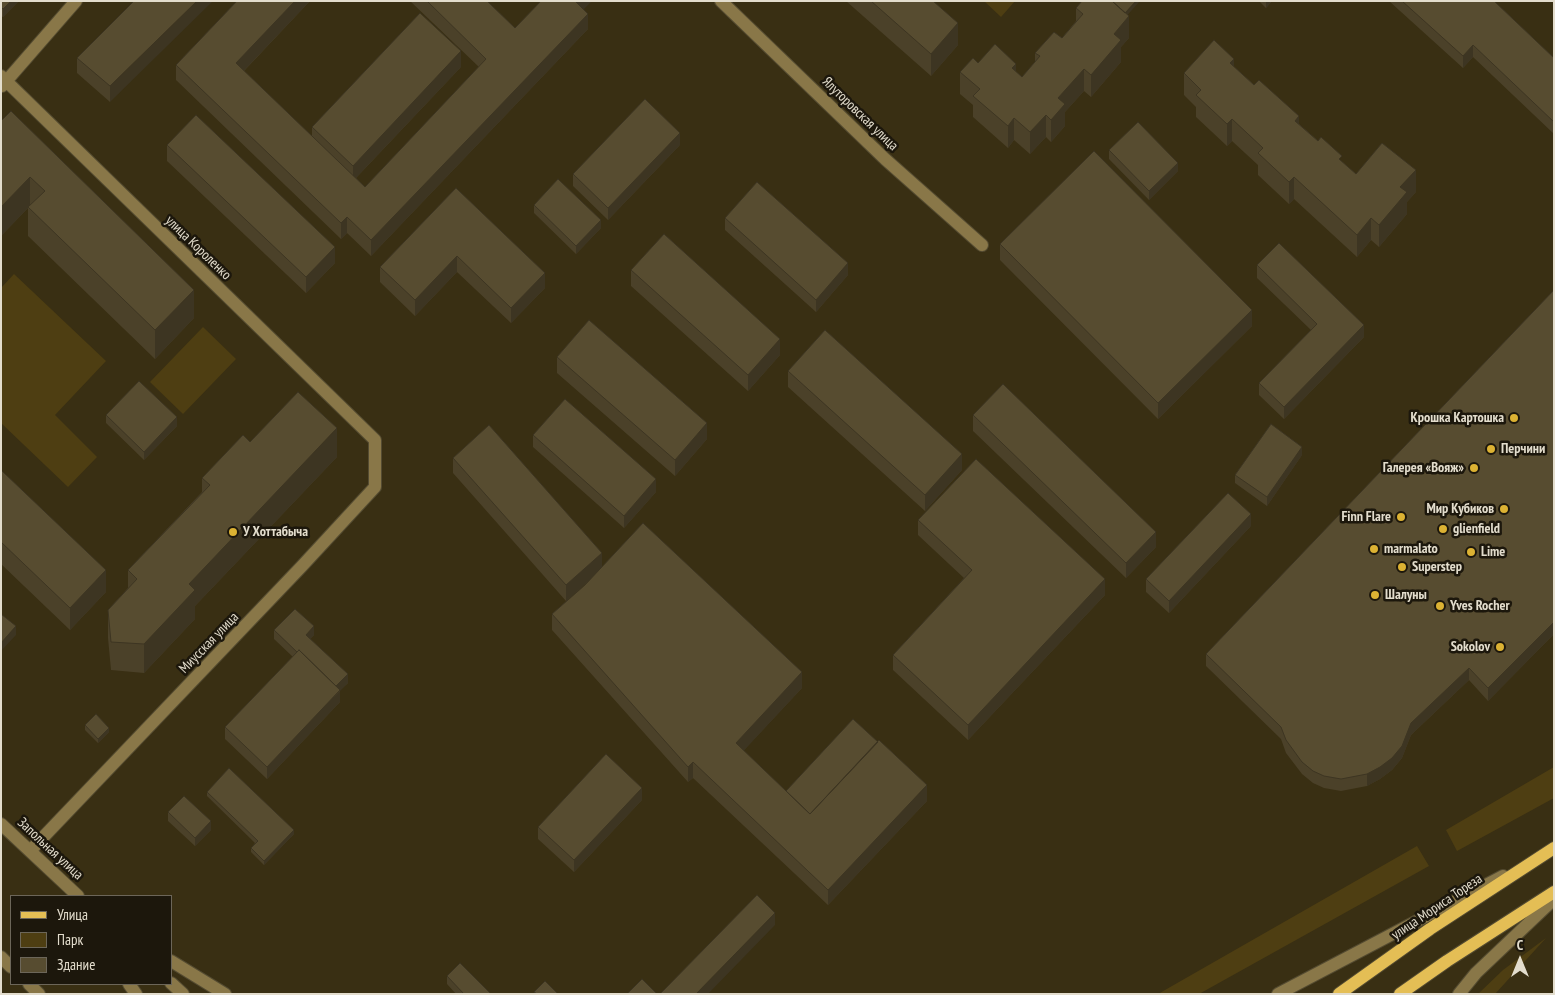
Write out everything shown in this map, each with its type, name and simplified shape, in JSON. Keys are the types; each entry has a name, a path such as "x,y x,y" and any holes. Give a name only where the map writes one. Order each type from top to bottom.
{"main road":[{"name":"улица Мориса Тореза","path":"1339,994 1430,929 1554,848"},
{"path":"1400,994 1455,955 1554,892"}],"street":[{"path":"3,81 76,1"},
{"name":"Ялуторовская улица","path":"721,1 885,159 982,245"},
{"name":"улица Короленко","path":"3,81 375,440"},
{"name":"Миусская улица","path":"30,851 302,566 375,486 375,440"},
{"name":"Запольная улица","path":"1,824 77,895"},
{"path":"1278,994 1541,856"},
{"path":"56,876 68,895"},
{"path":"1459,994 1476,973 1554,899"},
{"path":"1,957 10,966"},
{"path":"172,962 225,994"},
{"path":"172,983 183,994"},
{"path":"30,985 39,994"}],"green space":[{"path":"984,1 1015,1 1001,17"},
{"path":"14,274 106,361 55,415 97,457 68,487 1,423 1,288"},
{"path":"203,327 236,359 183,414 150,382"},
{"path":"1554,767 1554,798 1457,851 1446,830"},
{"path":"1417,846 1429,866 1199,994 1158,994"},
{"path":"1546,938 1495,994 1478,994 1503,970"}],"building":[{"path":"1,1 11,1 3,9"},
{"path":"134,1 197,1 110,86 77,58"},
{"path":"237,1 295,1 236,63 365,187 486,59 427,1 487,1 515,28 541,1 576,1 588,14 371,240 347,217 341,223 176,65"},
{"path":"871,1 933,1 958,23 931,54"},
{"path":"1082,1 1112,1 1129,16 1114,34 1121,40 1091,75 1084,69 1058,98 1065,104 1051,120 1046,115 1030,132 1014,118 1008,126 973,96 980,89 960,72 973,58 978,63 995,44 1016,64 1012,68 1022,77 1040,56 1035,53 1054,32 1062,38 1083,14 1076,8"},
{"path":"1112,1 1136,1 1125,13"},
{"path":"1402,1 1494,1 1554,58 1554,122 1473,45 1463,56"},
{"path":"420,13 461,51 353,166 312,127"},
{"path":"1214,40 1234,59 1230,63 1254,85 1259,80 1299,116 1295,121 1318,141 1321,137 1342,156 1339,159 1356,174 1382,143 1416,170 1400,187 1407,192 1379,225 1371,218 1357,235 1294,177 1289,182 1258,153 1263,148 1232,119 1227,124 1196,95 1201,90 1184,73"},
{"path":"645,99 680,133 608,208 573,174"},
{"path":"11,111 194,290 155,330 28,207 45,191 30,177 1,207 1,121"},
{"path":"196,115 335,247 306,277 167,145"},
{"path":"1138,122 1178,163 1149,191 1109,150"},
{"path":"1094,151 1252,310 1158,403 1000,244"},
{"path":"558,179 601,220 576,246 534,205"},
{"path":"757,182 848,263 816,300 725,218"},
{"path":"456,188 545,273 511,308 457,256 415,300 380,267"},
{"path":"664,234 780,339 748,375 631,270"},
{"path":"1279,243 1364,325 1284,407 1259,383 1317,324 1257,265"},
{"name":"Галерея «Вояж»","path":"1554,290 1554,622 1488,688 1469,668 1411,723 1402,746 1392,758 1380,767 1367,774 1341,779 1324,776 1313,771 1302,762 1286,740 1281,727 1206,654"},
{"path":"589,320 707,423 675,460 557,357"},
{"path":"825,330 962,454 925,495 788,371"},
{"path":"139,381 177,417 144,452 106,415"},
{"path":"1003,384 1156,532 1126,563 973,415"},
{"path":"298,392 337,428 189,584 195,590 144,644 111,642 108,610 137,579 128,570 210,485 202,478 243,435 250,442"},
{"path":"565,399 656,479 624,516 533,435"},
{"path":"1271,424 1302,447 1267,497 1235,475"},
{"path":"489,425 602,553 566,585 453,458"},
{"path":"976,459 1105,579 968,725 893,655 972,570 918,520"},
{"path":"1,470 106,570 70,608 1,542"},
{"path":"1228,493 1251,514 1169,601 1146,579"},
{"path":"643,523 802,672 736,743 810,814 879,740 927,785 828,890 693,762 688,767 552,614 585,585"},
{"path":"295,609 314,626 306,635 348,674 336,686 299,650 297,652 274,630"},
{"path":"1,614 16,626 1,643"},
{"path":"299,650 340,690 267,767 225,727"},
{"path":"96,714 109,728 98,739 85,725"},
{"path":"853,719 878,742 810,814 786,791"},
{"path":"606,754 642,788 574,860 538,827"},
{"path":"229,768 294,830 264,861 251,848 258,841 207,792"},
{"path":"184,796 211,821 195,838 168,812"},
{"path":"757,895 775,913 696,994 660,994"},
{"path":"460,963 491,994 464,994 447,976"},
{"path":"642,979 657,994 627,994"},
{"path":"545,981 558,994 537,994 534,992"}],"place":[{"name":"Крошка Картошка","path":"1514,418"},
{"name":"Перчини","path":"1491,449"},
{"name":"Галерея «Вояж»","path":"1474,468"},
{"name":"Мир Кубиков","path":"1504,509"},
{"name":"Finn Flare","path":"1401,517"},
{"name":"glienfield","path":"1443,529"},
{"name":"У Хоттабыча","path":"233,532"},
{"name":"marmalato","path":"1374,549"},
{"name":"Lime","path":"1471,552"},
{"name":"Superstep","path":"1402,567"},
{"name":"Шалуны","path":"1375,595"},
{"name":"Yves Rocher","path":"1440,606"},
{"name":"Sokolov","path":"1500,647"}]}
